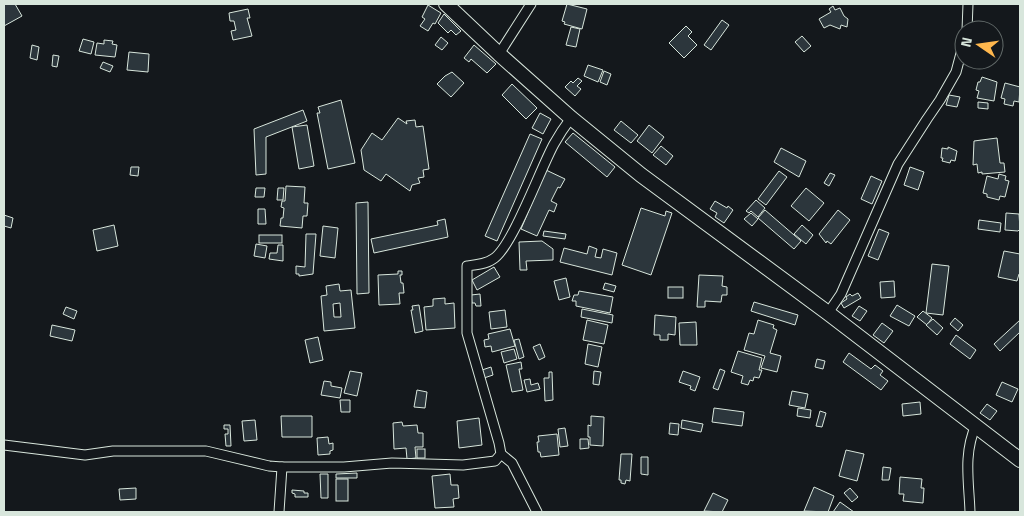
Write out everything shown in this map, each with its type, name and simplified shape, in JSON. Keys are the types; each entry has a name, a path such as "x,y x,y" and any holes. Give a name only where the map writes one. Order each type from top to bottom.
{"main road":[{"path":"446,4 571,118 641,175 828,313 1020,460"}],"street":[{"path":"499,54 531,4"},
{"path":"967,20 968,4"},
{"path":"828,313 841,294 898,164 940,100 957,70"},
{"path":"537,512 512,463 501,454 467,333 467,266 495,259 505,245 518,222 554,144 571,118"},
{"path":"970,512 968,453 971,437 976,425"},
{"path":"4,445 86,455 113,451 206,451 269,466 282,467 344,467 392,463 483,464 495,462 501,454"},
{"path":"280,512 282,467"}],"building":[{"path":"4,4 15,4 22,16 4,26"},
{"path":"567,4 587,9 582,29 564,24 565,22 562,21"},
{"path":"428,5 441,13 435,24 433,23 428,31 420,26 425,19 422,17"},
{"path":"833,6 835,10 840,8 848,19 847,27 841,25 840,29 830,25 824,28 819,19 831,12 829,9"},
{"path":"248,9 250,18 247,18 252,36 233,40 231,31 236,30 234,21 230,21 229,13"},
{"path":"444,14 461,31 456,35 451,30 448,33 438,23"},
{"path":"722,20 729,25 711,50 704,45"},
{"path":"686,26 692,32 688,36 697,45 684,58 669,43"},
{"path":"571,27 580,29 576,47 566,45"},
{"path":"802,36 811,46 804,52 795,42"},
{"path":"441,37 448,43 442,50 435,45"},
{"path":"83,39 94,42 91,54 79,51"},
{"path":"104,40 113,41 112,44 117,45 115,57 95,55 97,43 104,44"},
{"path":"32,45 39,47 37,60 30,58"},
{"path":"474,45 496,64 487,73 471,59 469,62 464,58"},
{"path":"129,52 149,54 148,72 127,70"},
{"path":"53,55 59,56 57,67 52,66"},
{"path":"103,62 113,66 110,72 100,68"},
{"path":"588,65 603,70 598,82 584,76"},
{"path":"604,71 611,74 607,85 600,82"},
{"path":"452,72 464,83 451,97 437,84"},
{"path":"982,77 997,82 994,101 977,98 979,91 976,90 978,82 980,82"},
{"path":"578,78 582,81 577,86 581,89 575,96 565,87 571,81 573,83"},
{"path":"1005,83 1020,87 1019,102 1014,101 1013,106 1004,104 1005,99 1001,98"},
{"path":"512,84 537,108 526,119 502,95"},
{"path":"949,95 960,97 957,107 946,105"},
{"path":"341,100 355,163 328,169 317,113 320,113 318,107"},
{"path":"978,102 988,103 988,109 978,108"},
{"path":"303,110 307,121 266,137 266,174 256,175 254,129"},
{"path":"540,113 551,119 543,134 532,128"},
{"path":"398,118 407,124 406,121 415,120 416,127 423,126 429,169 423,170 424,177 418,178 420,183 412,185 410,191 386,174 381,181 364,170 361,150 372,133 382,140"},
{"path":"621,121 638,135 631,143 614,130"},
{"path":"307,125 314,166 299,169 292,127"},
{"path":"649,125 664,137 652,153 637,141"},
{"path":"573,133 615,167 607,177 565,142"},
{"path":"530,134 542,139 497,241 485,236"},
{"path":"997,138 1000,163 1004,163 1005,172 978,173 977,164 973,165 974,141"},
{"path":"661,146 673,156 666,165 653,155"},
{"path":"948,147 957,151 955,161 951,160 950,163 942,161 943,158 941,158 942,148 948,149"},
{"path":"781,148 806,161 799,177 774,162"},
{"path":"131,167 139,167 138,176 130,175"},
{"path":"910,167 924,172 918,190 904,185"},
{"path":"546,170 565,179 560,188 558,187 551,201 557,204 554,212 549,210 537,236 521,229"},
{"path":"779,171 787,177 766,205 758,199"},
{"path":"830,173 835,175 829,186 824,183"},
{"path":"999,174 1006,176 1005,180 1009,181 1005,197 1000,196 999,200 987,197 987,194 983,193 987,176 998,179"},
{"path":"871,176 882,181 872,204 861,199"},
{"path":"286,186 305,187 304,203 308,203 307,216 303,216 302,228 280,226 284,208 281,207 282,201 285,201"},
{"path":"256,188 265,188 264,197 255,197"},
{"path":"278,188 284,188 283,200 277,200"},
{"path":"806,188 824,203 809,221 791,206"},
{"path":"756,200 765,208 758,217 751,211 749,213 746,211"},
{"path":"715,201 733,210 724,223 715,217 717,213 710,209"},
{"path":"368,202 369,293 357,294 356,203"},
{"path":"641,208 665,216 666,211 672,213 651,275 622,265"},
{"path":"258,209 265,209 266,224 258,224"},
{"path":"765,210 801,241 794,249 758,218"},
{"path":"838,210 850,220 831,244 827,241 826,243 819,234"},
{"path":"751,213 758,219 752,226 744,219"},
{"path":"1006,213 1019,214 1020,229 1018,231 1005,230"},
{"path":"4,215 13,218 11,228 4,226"},
{"path":"445,219 448,237 374,253 371,239 438,225 437,221"},
{"path":"979,220 1001,223 1000,232 978,229"},
{"path":"114,225 118,246 97,251 93,230"},
{"path":"802,225 813,235 806,244 794,234"},
{"path":"323,226 338,228 335,258 320,256"},
{"path":"879,229 889,233 878,260 868,256"},
{"path":"544,231 566,234 565,239 543,236"},
{"path":"306,234 316,234 313,274 299,276 299,274 296,274 296,266 305,267"},
{"path":"259,235 282,235 282,243 259,243"},
{"path":"542,241 553,249 553,260 526,261 527,270 520,270 519,242"},
{"path":"256,244 267,246 265,258 254,256"},
{"path":"278,245 283,245 283,261 269,259 270,253 277,253"},
{"path":"589,246 597,249 595,257 601,258 603,249 617,253 612,275 560,262 564,248 587,254"},
{"path":"1004,251 1020,254 1020,275 1017,281 998,277"},
{"path":"932,264 949,266 943,315 926,313"},
{"path":"494,267 500,277 477,290 472,280"},
{"path":"398,271 402,271 402,275 400,275 404,293 399,293 400,304 379,305 378,275 398,274"},
{"path":"699,275 723,276 722,286 727,287 727,295 722,295 721,302 705,301 705,307 697,307"},
{"path":"566,278 570,297 559,300 554,281"},
{"path":"894,281 895,297 881,298 880,282"},
{"path":"605,283 616,286 614,292 603,289"},
{"path":"339,284 340,291 351,290 355,328 324,331 321,296 327,295 326,286","holes":["340,303 341,317 334,317 333,304"]},
{"path":"668,287 683,287 683,298 668,298"},
{"path":"579,291 613,297 610,313 576,306 576,301 572,301 574,295 578,295"},
{"path":"858,293 861,298 844,308 841,303 847,299 846,297 850,294 852,296"},
{"path":"480,294 481,306 476,306 475,303 472,303 471,295"},
{"path":"445,298 445,304 454,303 455,328 426,330 424,307 433,306 433,299"},
{"path":"754,302 798,315 795,325 751,311"},
{"path":"419,305 423,331 415,333 411,310 413,310 412,306"},
{"path":"897,305 915,316 909,326 890,316"},
{"path":"859,306 867,311 860,321 852,316"},
{"path":"66,307 77,311 74,319 63,314"},
{"path":"582,309 613,315 612,323 581,317"},
{"path":"505,310 507,327 491,329 489,312"},
{"path":"923,311 932,318 927,325 917,317"},
{"path":"655,315 676,317 675,335 668,334 668,340 660,340 660,335 654,335"},
{"path":"955,318 963,325 958,331 950,324"},
{"path":"933,319 943,328 937,335 926,325"},
{"path":"587,320 608,325 604,344 583,340"},
{"path":"758,320 774,325 773,328 777,330 770,353 781,356 777,372 761,368 765,356 744,350 749,333 754,334"},
{"path":"1020,320 1020,332 1000,351 994,344"},
{"path":"696,322 697,345 680,345 679,323"},
{"path":"882,323 893,331 884,343 873,335"},
{"path":"52,325 75,330 72,341 50,336"},
{"path":"510,329 515,346 492,352 491,346 485,347 484,340 489,339 488,334"},
{"path":"956,335 976,350 970,359 950,344"},
{"path":"318,337 323,360 310,363 305,340"},
{"path":"519,339 524,357 519,359 514,340"},
{"path":"540,344 545,357 539,360 533,347"},
{"path":"588,344 602,347 598,367 585,364"},
{"path":"514,349 517,359 504,363 501,352"},
{"path":"738,351 762,358 759,370 762,370 759,378 754,377 753,381 750,380 748,385 741,383 743,376 731,372"},
{"path":"849,353 871,369 875,365 883,371 880,375 888,381 881,390 843,362"},
{"path":"817,359 825,361 823,369 815,367"},
{"path":"521,362 522,369 519,369 523,390 512,392 506,365"},
{"path":"491,367 493,375 484,378 482,370"},
{"path":"720,369 725,371 718,390 713,388"},
{"path":"350,371 362,373 357,396 344,393"},
{"path":"594,371 601,372 599,385 593,384"},
{"path":"683,371 700,377 695,391 690,389 691,386 679,382"},
{"path":"549,372 552,372 553,400 545,401 544,378 549,378"},
{"path":"530,379 531,385 538,383 540,389 527,392 524,380"},
{"path":"324,381 331,382 331,386 342,388 340,398 321,395"},
{"path":"1002,382 1018,389 1012,402 996,395"},
{"path":"417,390 427,392 425,408 414,407"},
{"path":"792,391 808,394 805,408 789,405"},
{"path":"340,400 350,400 350,412 341,412"},
{"path":"920,402 921,414 903,416 902,404"},
{"path":"987,404 997,411 990,420 980,413"},
{"path":"714,408 744,412 742,426 712,422"},
{"path":"798,408 811,410 810,418 797,416"},
{"path":"820,411 826,413 822,427 816,426"},
{"path":"281,416 312,416 312,437 282,437"},
{"path":"591,416 604,417 603,446 590,445 588,425 591,426"},
{"path":"479,418 482,445 459,448 457,421"},
{"path":"255,420 257,440 244,441 242,421"},
{"path":"682,420 703,424 701,432 681,428"},
{"path":"402,422 403,426 417,425 418,433 423,433 423,447 415,447 416,458 407,459 406,448 394,449 393,423"},
{"path":"670,423 679,424 678,435 669,434"},
{"path":"224,425 230,425 231,446 226,446 225,434 228,434 228,429 224,429"},
{"path":"565,428 568,446 560,447 558,429"},
{"path":"557,434 559,455 541,457 540,452 538,452 538,436"},
{"path":"328,437 329,444 333,443 333,450 330,451 330,454 318,455 317,438"},
{"path":"580,439 588,439 589,448 580,449"},
{"path":"417,449 425,449 425,458 417,458"},
{"path":"846,450 864,454 857,481 839,476"},
{"path":"621,454 632,454 630,481 626,480 625,484 619,480"},
{"path":"641,457 648,457 648,475 641,474"},
{"path":"883,467 891,468 889,480 882,480"},
{"path":"357,473 357,478 336,478 336,474"},
{"path":"320,474 328,474 328,498 321,498"},
{"path":"450,474 451,485 458,485 459,498 453,499 454,507 435,508 432,476"},
{"path":"900,477 922,479 921,488 924,488 923,503 903,501 904,494 899,494"},
{"path":"336,479 348,479 348,501 336,501"},
{"path":"814,487 834,496 828,512 804,511"},
{"path":"136,488 136,499 120,500 119,489"},
{"path":"850,488 858,497 852,502 844,493"},
{"path":"292,490 304,491 304,493 308,493 308,497 295,497"},
{"path":"713,493 728,500 722,512 704,511"},
{"path":"840,502 854,512 833,512"}]}
